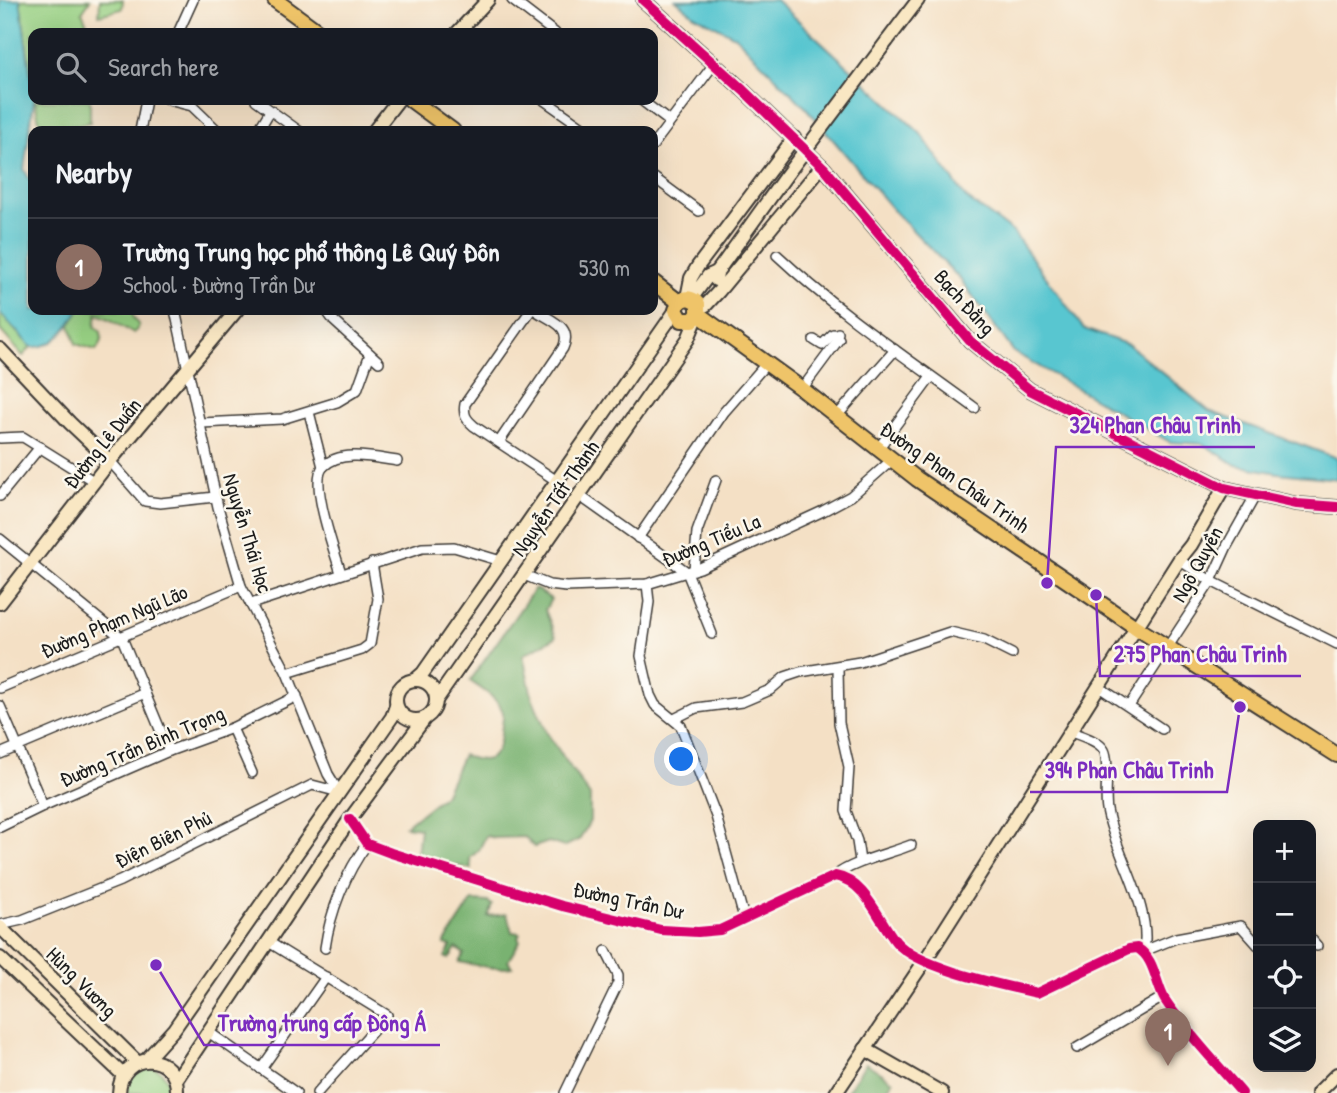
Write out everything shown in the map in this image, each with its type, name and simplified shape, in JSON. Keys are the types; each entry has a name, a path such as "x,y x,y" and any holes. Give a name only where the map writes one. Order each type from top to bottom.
{"main road":[{"path":"275,0 313,28"},
{"path":"463,28 488,0"},
{"name":"Bạch Đằng","path":"643,0 822,166 971,341 1030,390 1224,488 1255,496 1337,507"},
{"path":"691,307 716,282 717,272 785,177 918,0"},
{"path":"378,126 394,105"},
{"path":"418,105 446,126"},
{"path":"691,307 691,278 698,266 794,138"},
{"path":"691,307 706,305 822,166"},
{"name":"Đường Phan Châu Trinh","path":"658,285 802,389 917,479 1137,628 1337,755"},
{"name":"Nguyễn Tất Thành","path":"416,679 423,673 557,481 691,307"},
{"name":"Nguyễn Tất Thành","path":"437,699 688,339 691,307"},
{"name":"Đường Lê Duẩn","path":"0,604 110,461 233,315"},
{"path":"0,349 110,461"},
{"path":"836,1093 924,962 1191,545 1224,488"},
{"path":"119,1093 123,1074 141,1061 174,1029 392,717 400,687 405,682 416,679 430,685 437,699 432,712 350,819 206,1031 176,1086"},
{"path":"396,706 401,714 409,719 425,718"},
{"name":"Hùng Vương","path":"0,926 141,1061 164,1065 176,1086"},
{"name":"Hùng Vương","path":"0,958 123,1074"},
{"path":"865,1049 935,1091"},
{"path":"1318,1093 1337,1074"}],"street":[{"path":"180,28 193,0"},
{"path":"512,0 548,28"},
{"path":"658,138 714,64"},
{"path":"141,126 145,105"},
{"path":"188,105 213,126"},
{"path":"262,105 292,126"},
{"path":"551,105 581,126"},
{"path":"648,105 670,122"},
{"path":"261,126 270,111"},
{"path":"658,181 699,211"},
{"path":"777,255 806,282 975,408"},
{"name":"Nguyễn Thái Học","path":"176,315 215,497 241,586 287,673 328,774 339,792"},
{"path":"330,315 379,362"},
{"path":"529,315 465,404 464,412 466,419 557,481"},
{"path":"499,442 567,340 567,333 562,328 541,315"},
{"path":"802,389 839,339 837,334 833,334 822,345 814,340"},
{"path":"836,417 895,350"},
{"path":"201,423 245,419 272,420 309,412 355,393 370,354"},
{"path":"638,538 724,412 766,364"},
{"path":"878,449 931,377"},
{"path":"309,412 323,467 318,481 320,496 341,573"},
{"path":"0,438 23,436 94,482"},
{"path":"0,496 40,447"},
{"path":"323,467 345,457 367,456 397,461"},
{"name":"Đường Tiểu La","path":"524,575 549,585 566,587 647,584 690,571 851,496 892,460"},
{"path":"110,461 145,500 160,503 215,497"},
{"path":"712,634 690,571 697,532 716,480"},
{"path":"580,496 690,571"},
{"name":"Ngô Quyền","path":"1129,706 1211,581 1255,496"},
{"path":"0,538 122,638 169,751"},
{"path":"251,604 422,548 454,547 501,561"},
{"path":"1179,561 1211,581 1337,644"},
{"path":"287,673 362,650 370,644 378,599 372,563"},
{"path":"647,584 649,602 641,657 655,705 681,726 716,816 744,918"},
{"name":"Đường Phạm Ngũ Lão","path":"0,688 241,586"},
{"path":"674,719 696,708 742,702 770,690 785,677 800,672 860,662 950,632 984,640 1012,653"},
{"path":"838,667 839,723 849,767 846,811 857,841 860,862"},
{"path":"1099,687 1162,729"},
{"path":"0,754 145,693"},
{"name":"Đường Trần Bình Trọng","path":"4,826 169,751 232,728 297,696"},
{"path":"0,706 43,806"},
{"path":"232,728 252,773"},
{"path":"1070,732 1096,743 1104,750 1107,761 1104,789 1107,811 1143,917 1146,939 1144,951 1163,997 1242,1093"},
{"name":"Điện Biên Phủ","path":"0,926 57,907 120,881 312,785 339,792"},
{"path":"325,948 335,906 367,844 350,819"},
{"path":"0,834 4,826"},
{"name":"Đường Trần Dư","path":"367,844 562,906 661,930 698,932 720,930 860,862 911,845"},
{"path":"835,876 852,882 897,944 924,962 1037,993 1129,949 1138,948 1144,951 1176,938 1237,926 1243,927 1253,939"},
{"path":"267,941 387,1014 317,1093"},
{"path":"565,1093 618,983 618,975 606,951"},
{"path":"261,1069 326,977"},
{"path":"1077,1048 1163,997"},
{"path":"206,1031 296,1093"}],"green space":[{"path":"20,0 90,0 82,12 89,28 28,28 28,55"},
{"path":"100,0 123,0 122,9 99,15"},
{"path":"36,105 90,105 90,122 74,126 40,126"},
{"path":"0,313 31,347 23,356 0,330"},
{"path":"76,315 97,315 95,326 101,332 102,341 96,350 76,344 70,325"},
{"path":"100,315 133,315 139,326 134,333"},
{"path":"535,588 551,599 545,610 556,637 523,655 532,697 547,733 590,796 590,821 580,839 564,847 549,842 534,847 525,837 486,836 479,850 470,858 471,869 452,865 448,868 440,861 436,863 417,854 420,828 405,826 444,795 463,755 485,760 497,750 503,712 493,698 470,681"},
{"path":"472,901 488,902 492,905 488,916 507,914 512,932 520,933 520,941 508,961 512,967 491,968 459,962 464,954 456,948 449,959 445,957 451,946 444,944"},
{"path":"866,1063 893,1081 885,1093 846,1093"},
{"path":"145,1066 156,1068 163,1074 168,1082 168,1093 127,1093 130,1076"}],"water":[{"path":"0,0 20,0 28,57 28,105 33,105 30,126 28,126 24,169 28,177 28,315 76,315 60,336 47,345 31,347 0,313"},
{"path":"676,0 776,0 920,133 966,198 1013,232 1084,329 1129,345 1209,411 1337,458 1337,479 1278,473 1236,465 1203,444 1170,442 1014,352 960,279 893,210 806,108 735,36 694,15"}],"cycle path":[{"path":"643,0 824,168 970,341 1030,390 1224,488 1297,504 1337,507"},
{"path":"350,819 367,844 391,853 562,906 661,930 720,930 835,876 855,885 896,942 922,960 962,974 1037,993 1129,949 1137,948 1148,958 1165,1000 1202,1048 1242,1093"}],"place":[{"name":"324 Phan Châu Trinh","path":"1047,583"},
{"name":"275 Phan Châu Trinh","path":"1096,595"},
{"name":"394 Phan Châu Trinh","path":"1240,707"},
{"name":"Trường trung cấp Đông Á","path":"156,965"},
{"name":"Trường Trung học phổ thông Lê Quý Đôn","path":"1168,1066"}]}
